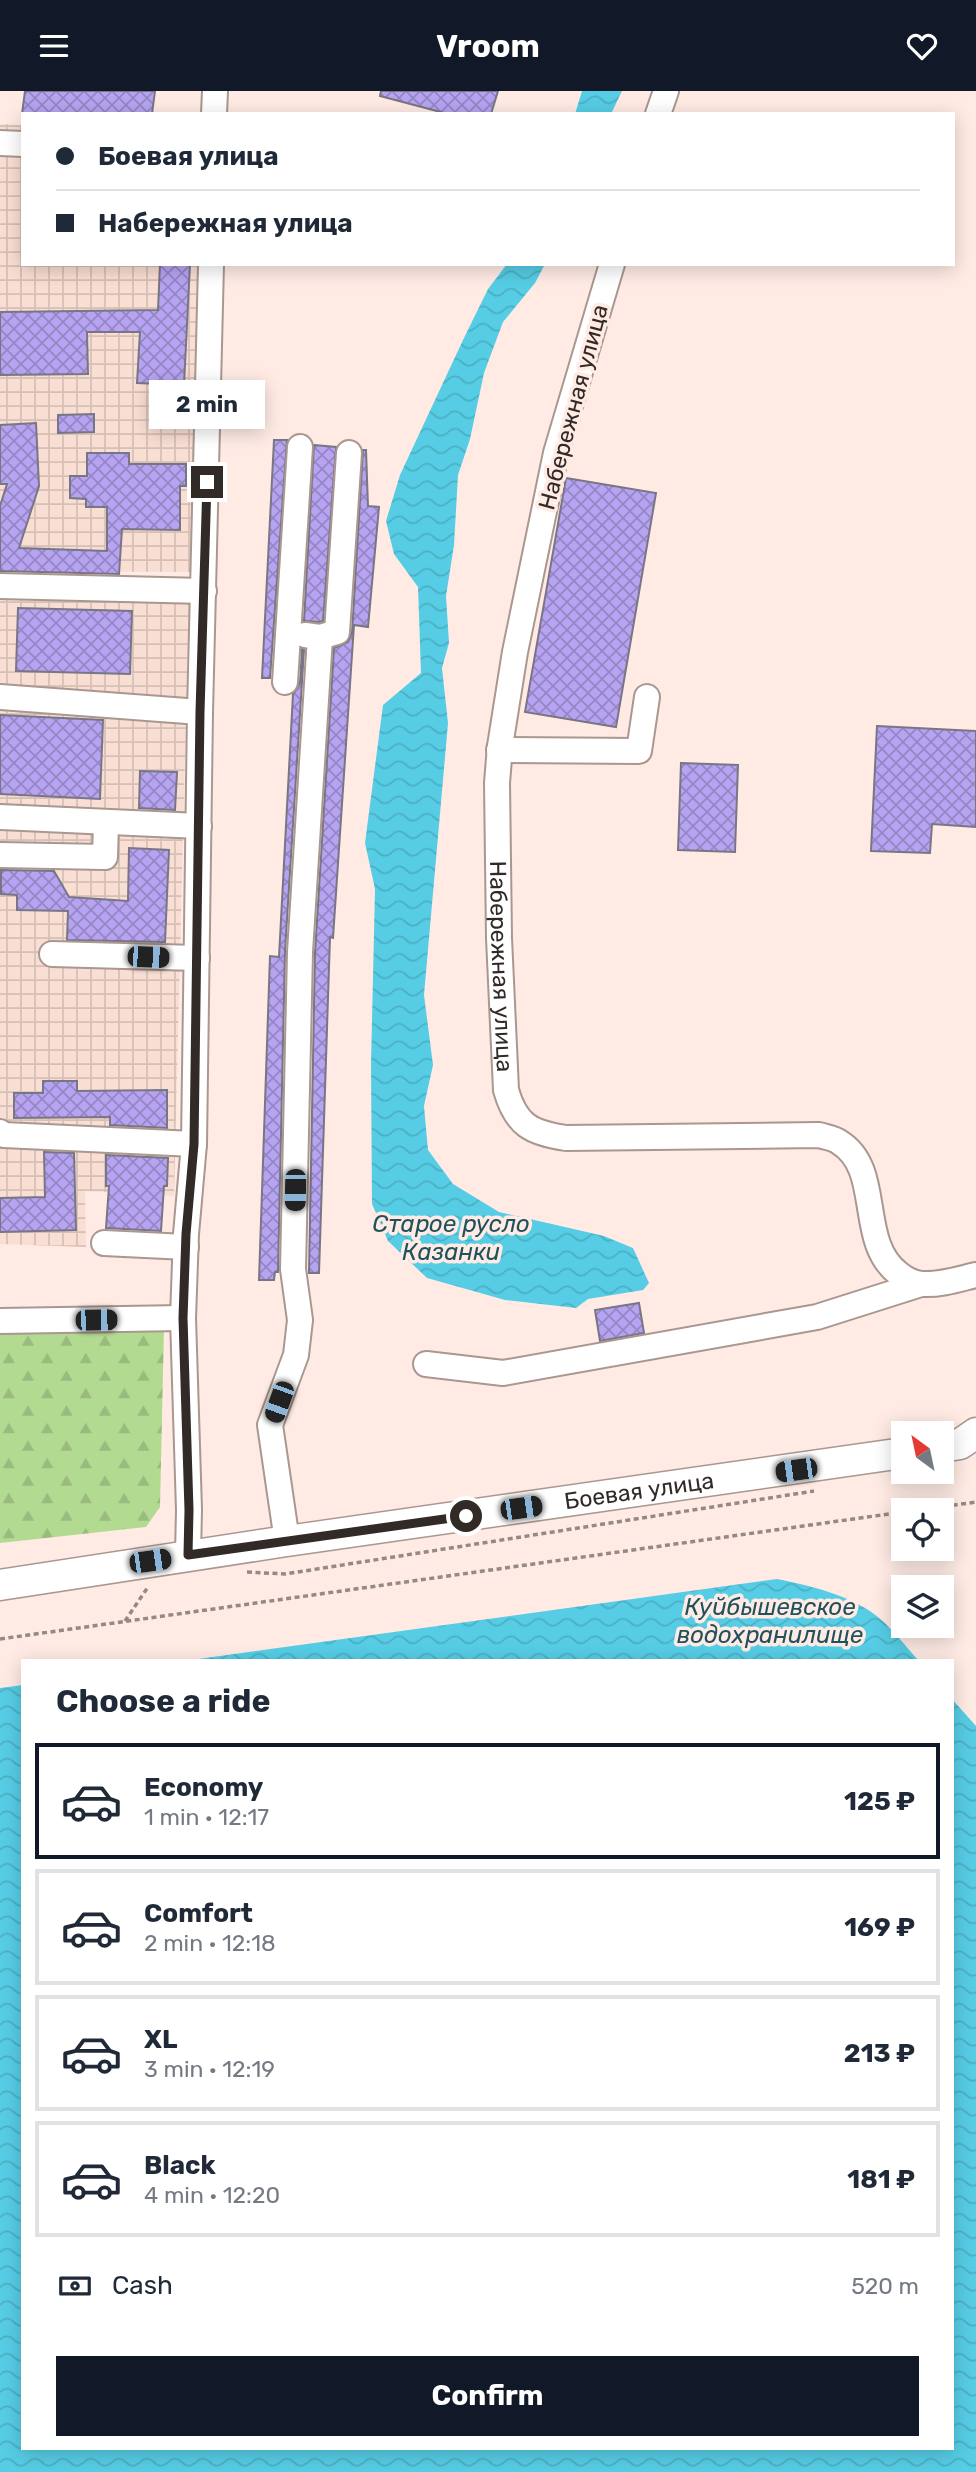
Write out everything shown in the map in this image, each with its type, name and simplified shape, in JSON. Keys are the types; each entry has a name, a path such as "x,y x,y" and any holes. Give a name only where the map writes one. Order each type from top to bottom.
{"main road":[{"name":"Боевая улица","path":"0,1585 188,1555 891,1456"}],"street":[{"path":"214,112 215,91"},
{"path":"659,112 666,91"},
{"path":"0,143 21,144"},
{"path":"188,1555 183,1318 194,1144 200,712 211,266"},
{"name":"Набережная улица","path":"611,266 556,453 515,652 499,750 499,938 506,1090 511,1109 525,1125 540,1134 566,1138 819,1135 839,1142 853,1155 864,1178 877,1248 887,1266 904,1279 921,1284"},
{"path":"285,682 300,447"},
{"path":"288,633 320,637 337,632 349,453"},
{"path":"0,586 204,591"},
{"path":"287,1541 270,1425 296,1355 300,1320 293,1269 300,952 320,637"},
{"path":"0,697 200,712"},
{"path":"499,750 639,751 647,697"},
{"path":"0,817 199,826"},
{"path":"0,855 105,857 106,823"},
{"path":"51,954 197,958"},
{"path":"0,1132 4,1135 194,1144"},
{"path":"104,1243 186,1247"},
{"path":"426,1364 503,1373 817,1317 921,1284 945,1283 976,1275"},
{"path":"0,1321 183,1318"}],"path":[{"path":"240,1572 285,1573 758,1502 825,1489"},
{"path":"954,1505 976,1502"},
{"path":"0,1639 891,1515"},
{"path":"125,1621 151,1582"}],"shaded area":[{"path":"0,124 21,125 21,266 198,266 191,572 0,571"},
{"path":"0,595 189,598 174,1196 85,1191 86,1247 0,1244"}],"green space":[{"path":"164,1327 160,1507 146,1527 0,1543 0,1331"}],"water":[{"path":"582,91 622,91 612,112 576,112"},
{"name":"Старое русло Казанки","path":"505,266 544,266 535,283 503,322 484,373 470,439 458,475 454,545 446,596 449,643 442,668 448,723 424,995 433,1065 424,1106 428,1150 453,1184 499,1212 604,1236 633,1248 649,1283 643,1290 588,1299 576,1308 505,1300 427,1278 388,1241 372,1204 371,1064 375,889 365,843 383,705 421,673 418,587 394,554 386,521 400,475 488,289"},
{"name":"Куйбышевское водохранилище","path":"777,1579 830,1592 867,1609 891,1629 891,1638 899,1638 917,1659 198,1659"},
{"path":"21,1685 21,2450 954,2450 954,1701 976,1726 976,2472 0,2472 0,1688"}],"building":[{"path":"25,91 155,91 152,112 22,112"},
{"path":"381,91 498,91 492,112 440,112 380,96"},
{"path":"160,266 190,266 184,385 137,383 140,332 87,332 88,374 0,375 0,312 158,310"},
{"path":"172,392 188,392 187,407 172,407"},
{"path":"94,414 94,432 58,433 58,415"},
{"path":"36,423 39,486 19,548 107,551 107,507 86,507 86,499 70,498 70,476 87,476 87,453 129,453 129,464 186,464 186,486 180,486 180,530 122,529 119,574 0,571 0,506 7,484 0,484 0,425"},
{"path":"274,440 287,440 270,678 262,678"},
{"path":"314,445 336,447 323,621 319,622 304,621"},
{"path":"363,450 366,450 368,506 379,507 368,627 354,625 333,938 330,937 319,1273 309,1273 315,953 334,648 348,642 352,633"},
{"path":"566,478 656,493 616,727 525,712"},
{"path":"18,608 132,611 130,674 16,671"},
{"path":"302,649 285,951 278,1272 275,1272 274,1280 259,1280 270,956 279,957 293,694 300,683"},
{"path":"0,715 103,720 100,799 0,794"},
{"path":"877,726 976,731 976,827 932,824 930,853 871,851"},
{"path":"681,763 738,765 735,852 678,850"},
{"path":"140,771 177,772 175,810 139,808"},
{"path":"129,848 169,850 165,942 67,940 68,911 17,910 17,895 1,894 1,870 54,871 69,897 128,901"},
{"path":"43,1081 77,1081 77,1091 167,1090 167,1128 110,1125 110,1117 14,1118 14,1093 43,1093"},
{"path":"44,1152 74,1153 76,1230 0,1232 0,1198 45,1197"},
{"path":"106,1155 168,1158 161,1231 106,1228 109,1186 106,1186"},
{"path":"639,1303 644,1333 600,1341 595,1310"}],"route":[{"path":"207,482 200,712 194,1144 186,1234 183,1318 188,1555 466,1516"}]}
